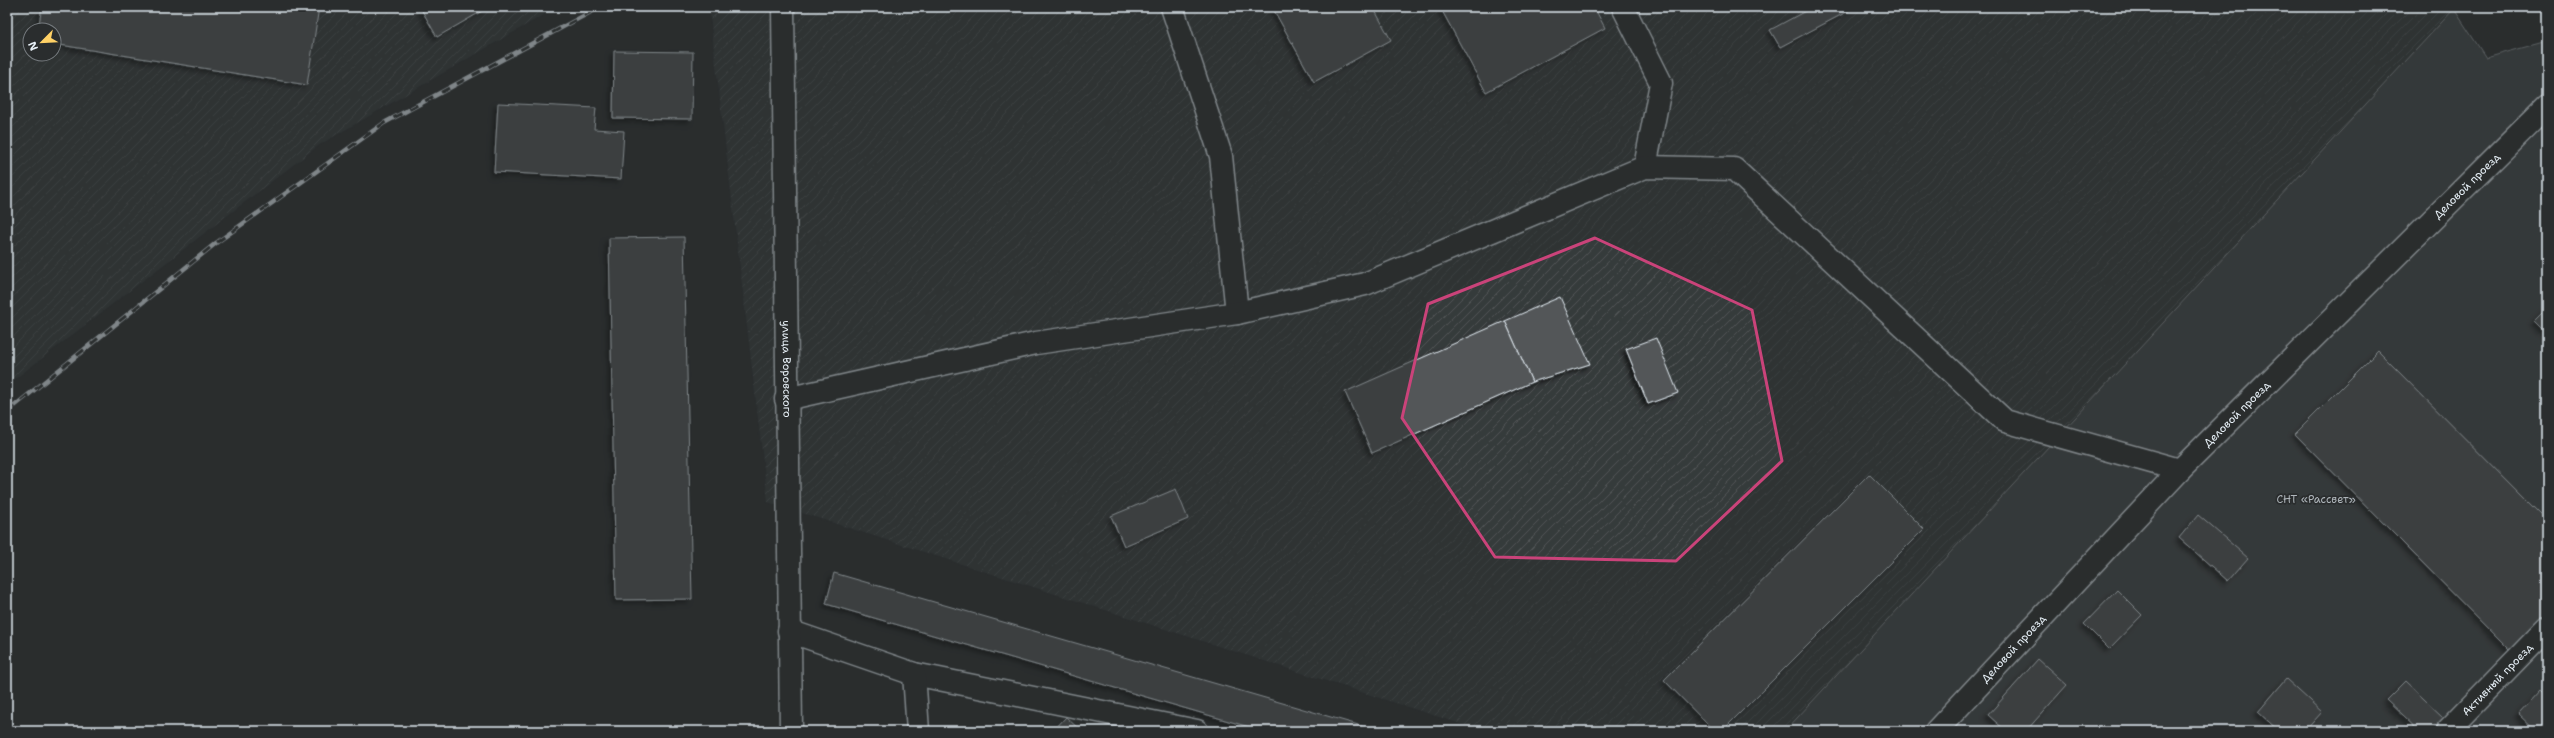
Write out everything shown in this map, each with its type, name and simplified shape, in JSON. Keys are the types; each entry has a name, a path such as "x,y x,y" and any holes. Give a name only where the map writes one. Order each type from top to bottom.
{"street":[{"name":"улица Воровского","path":"783,7 786,399 791,731"},
{"path":"1172,7 1221,156 1237,313"},
{"path":"1630,9 1661,83 1645,167"},
{"name":"Деловой проезд","path":"1939,730 2180,470 2547,106"},
{"path":"786,399 1036,343 1237,313 1364,284 1645,167 1734,168 2005,421 2180,470"},
{"name":"Активный проезд","path":"2447,731 2547,628"},
{"path":"789,631 914,674 1193,731"},
{"path":"914,674 918,731"}],"highlighted area":[{"path":"1595,238 1752,310 1782,461 1676,561 1495,557 1402,418 1428,304"}],"shaded area":[{"path":"7,7 557,7 319,145 7,385"},
{"path":"709,7 2454,7 2454,9 1785,731 1483,731 768,502"}],"green space":[{"name":"СНТ «Рассвет»","path":"2454,9 2486,58 2547,41 2547,731 1785,731"}],"building":[{"path":"42,7 319,7 307,85 62,45 62,22 39,22"},
{"path":"420,7 489,7 437,37"},
{"path":"1272,7 1373,7 1391,40 1314,82"},
{"path":"1440,7 1594,7 1605,28 1486,92"},
{"path":"1813,7 1856,7 1780,47 1770,30"},
{"path":"614,51 693,52 692,119 613,118"},
{"path":"498,103 596,108 594,129 624,131 621,179 494,172"},
{"path":"684,237 692,599 616,600 609,238"},
{"path":"1560,297 1590,364 1532,382 1505,321"},
{"path":"2547,308 2547,334 2534,321"},
{"path":"1505,321 1532,382 1372,453 1345,392"},
{"path":"1656,338 1678,393 1648,404 1626,349"},
{"path":"2378,351 2547,521 2547,614 2510,651 2295,434"},
{"path":"1869,474 1924,529 1722,731 1714,731 1664,680"},
{"path":"1176,489 1188,519 1124,546 1111,516"},
{"path":"2198,515 2248,558 2228,581 2179,538"},
{"path":"834,573 1379,731 1263,731 826,604"},
{"path":"2117,590 2142,615 2109,649 2084,624"},
{"path":"2038,659 2067,685 2026,731 2006,731 1988,715"},
{"path":"2286,679 2322,712 2305,731 2279,731 2258,712"},
{"path":"2405,681 2444,718 2432,731 2419,731 2386,700"},
{"path":"2540,690 2547,697 2547,731 2536,731 2518,714"},
{"path":"1066,717 1081,731 1053,731"}],"railway":[{"path":"7,412 216,243 384,123 600,7"}]}
